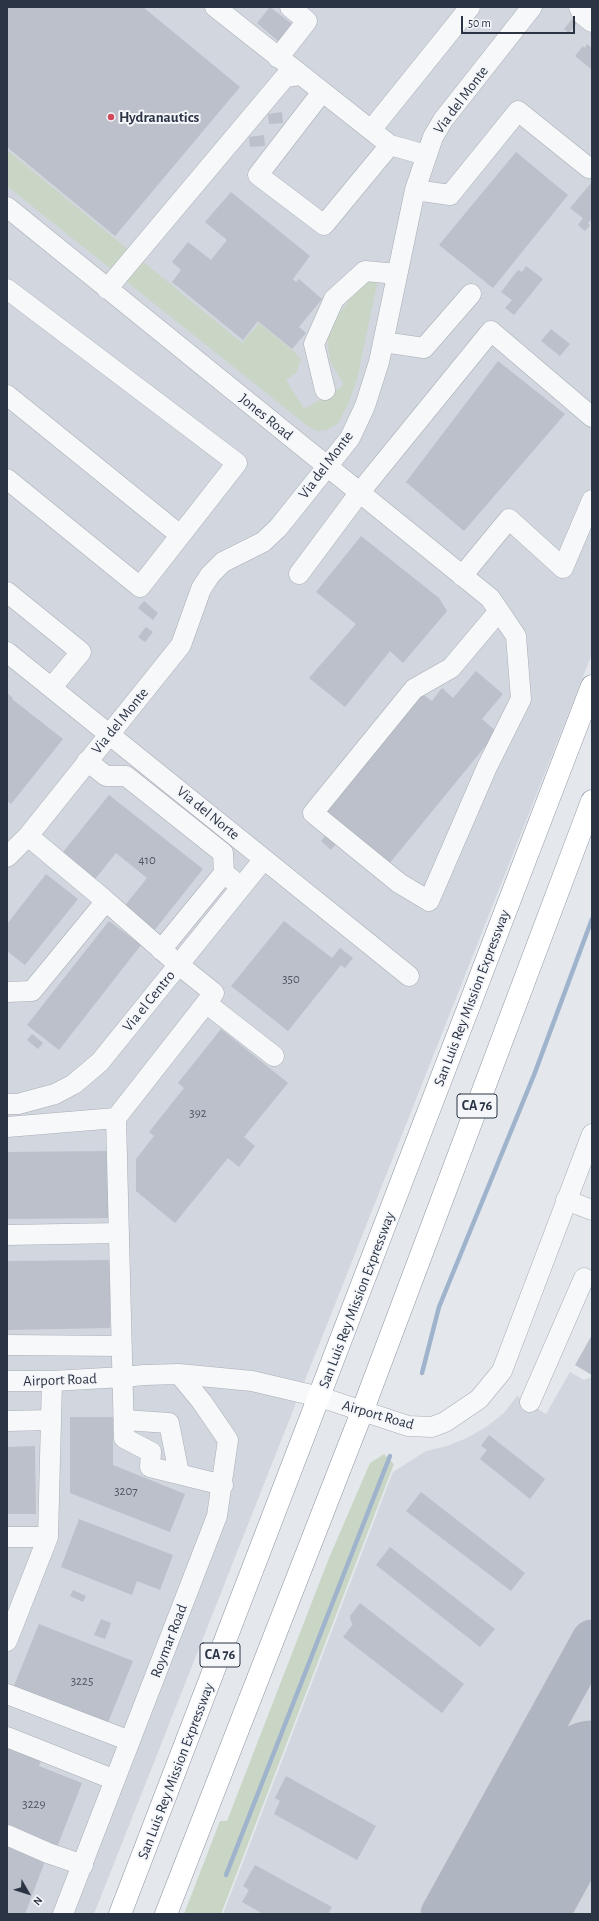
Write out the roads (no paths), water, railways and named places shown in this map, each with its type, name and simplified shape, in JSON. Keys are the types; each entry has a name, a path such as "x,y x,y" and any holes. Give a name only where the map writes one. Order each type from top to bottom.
{"highway":[{"name":"San Luis Rey Mission Expressway","path":"120,1914 592,686"},
{"name":"CA 76","path":"166,1914 362,1412 592,801"}],"street":[{"path":"215,7 278,58 390,144 426,155"},
{"path":"371,130 470,7"},
{"name":"Via del Monte","path":"7,857 28,836 181,645 201,589 210,575 223,562 263,542 278,528 350,438 365,406 379,362 415,190 426,155 443,120 532,7"},
{"path":"579,7 583,15 592,22"},
{"path":"278,58 307,21 292,9"},
{"path":"107,289 285,77 300,75"},
{"path":"322,92 258,175 324,224 390,144"},
{"path":"415,190 450,195 518,111 589,168"},
{"name":"Jones Road","path":"7,207 490,598 499,611 516,636 521,699 487,766 429,901 399,883 314,813 414,689 451,668 499,611"},
{"path":"325,390 314,344 334,299 365,271 397,274"},
{"path":"7,289 237,463 140,587 7,479"},
{"path":"383,342 424,348 471,294"},
{"path":"299,574 360,492 491,331 592,417"},
{"path":"7,395 180,535"},
{"path":"462,576 509,519 563,568 592,500"},
{"path":"7,592 81,652 52,687"},
{"name":"Via del Norte","path":"7,652 110,733 409,976"},
{"path":"87,761 106,776 126,776 223,853 224,873 161,950"},
{"path":"28,836 106,901 161,950 214,993 116,1118 124,1438 152,1452 150,1466 222,1485"},
{"name":"Via el Centro","path":"7,1104 18,1104 55,1094 74,1084 100,1062 264,859"},
{"path":"224,873 241,887"},
{"path":"7,992 32,991 106,901"},
{"path":"206,1003 274,1056"},
{"path":"7,1127 116,1118"},
{"name":"Airport Road","path":"7,1381 52,1381 179,1374 252,1381 320,1397 408,1426 432,1427 457,1415 479,1399 502,1371 566,1200 591,1138"},
{"path":"566,1200 592,1210"},
{"path":"7,1235 119,1233"},
{"path":"530,1402 589,1276"},
{"path":"7,1345 122,1346"},
{"name":"Roymar Road","path":"64,1914 217,1516 228,1440 202,1402 179,1374"},
{"path":"7,1642 48,1537 52,1381"},
{"path":"7,1421 51,1420"},
{"path":"124,1420 169,1423 179,1474"},
{"path":"7,1537 48,1537"},
{"path":"7,1694 130,1741"},
{"path":"7,1737 115,1780"},
{"path":"7,1834 48,1853 83,1865"}],"waterway":[{"path":"422,1373 439,1307 534,1075 592,919"},
{"path":"226,1875 390,1456"}],"place":[{"name":"Hydranautics","path":"111,117"}]}
